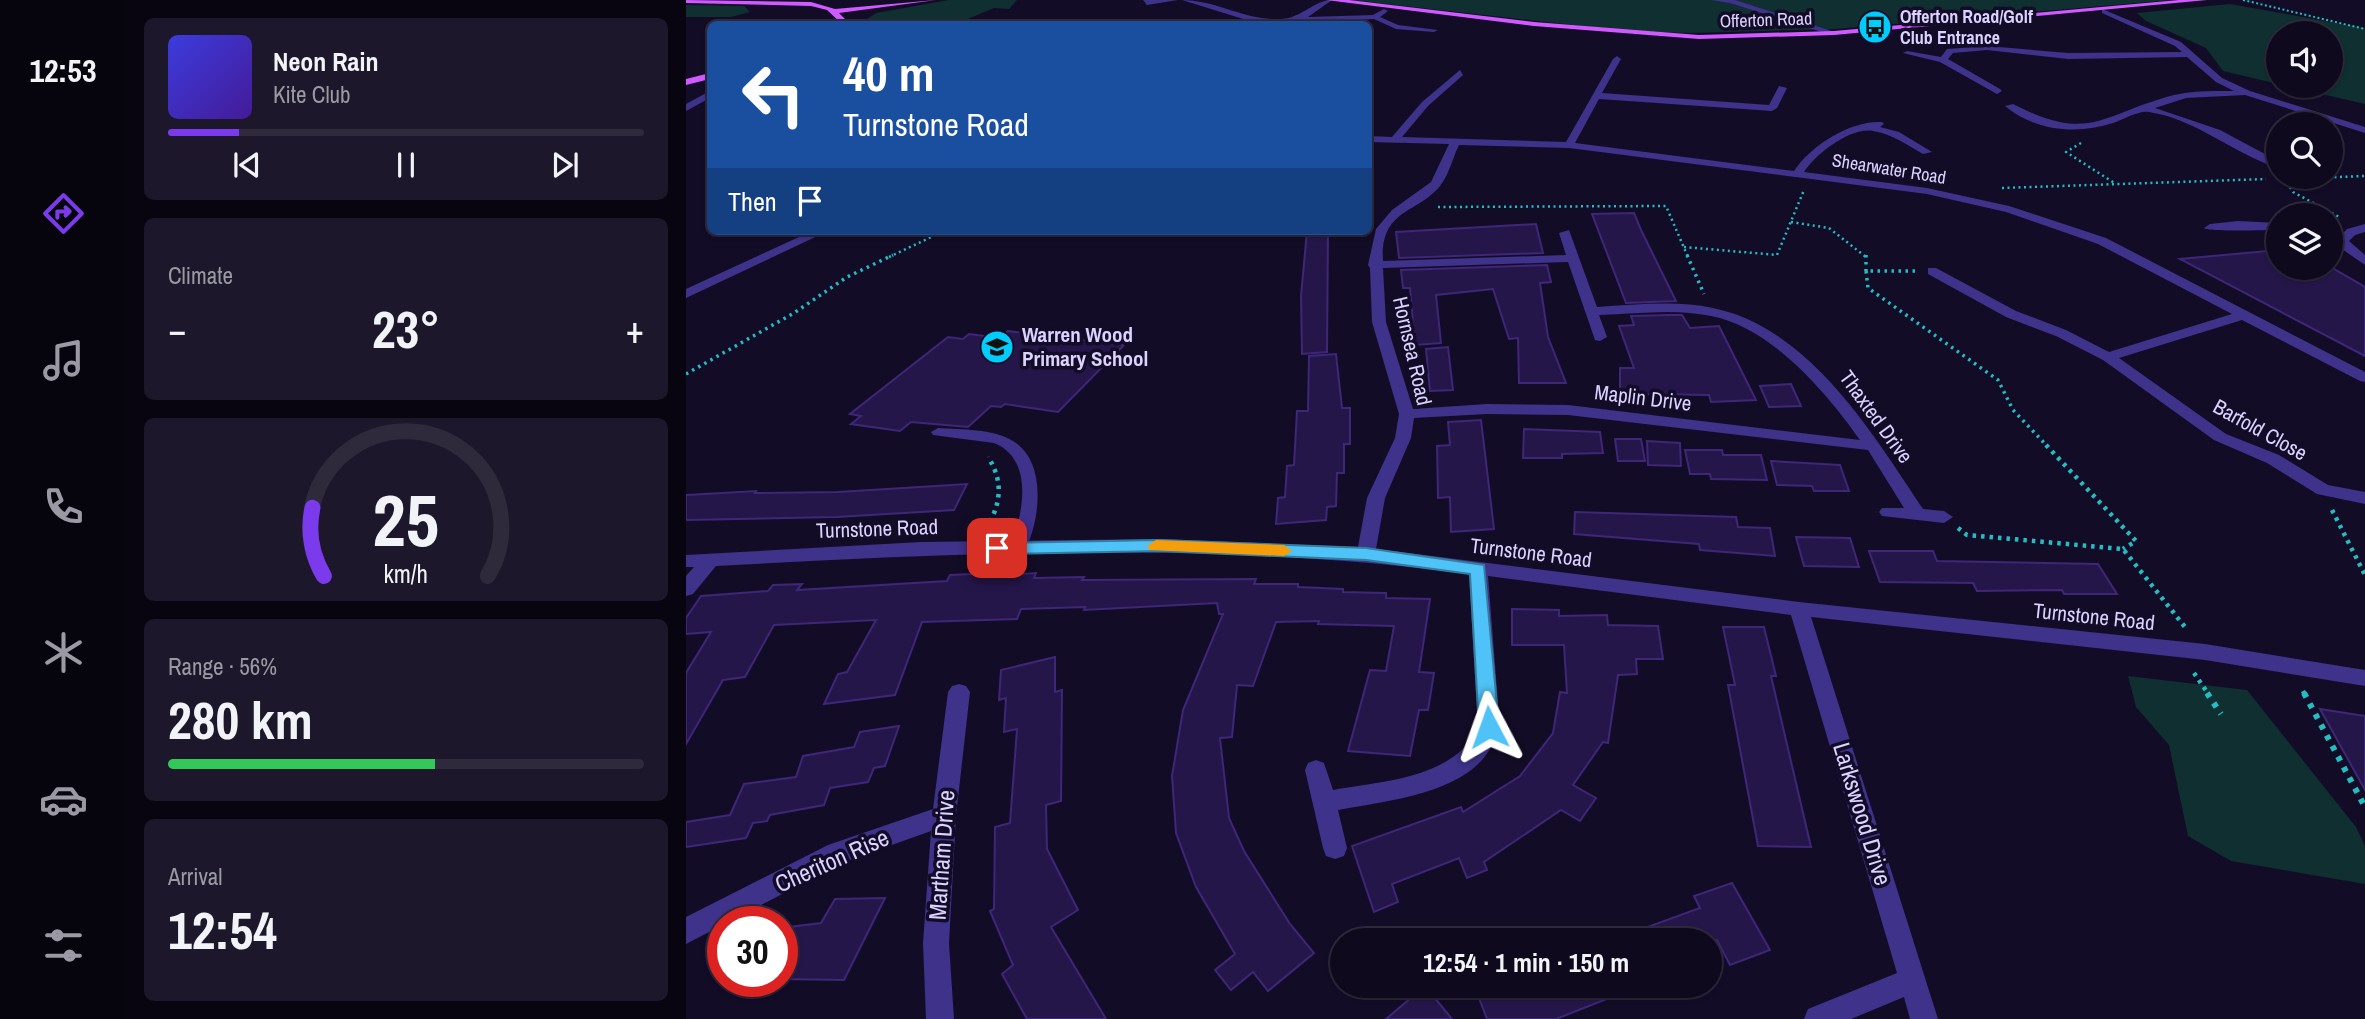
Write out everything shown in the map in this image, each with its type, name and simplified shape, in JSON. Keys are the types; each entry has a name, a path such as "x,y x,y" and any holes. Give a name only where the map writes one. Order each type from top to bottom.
{"main road":[{"path":"852,21 873,11 932,0"},
{"name":"Offerton Road","path":"1329,0 1629,34 1699,37 1834,33 2105,11 2203,0"},
{"path":"686,1 811,4 835,12 896,6"},
{"path":"835,12 843,21"},
{"path":"686,82 707,77"}],"street":[{"path":"1185,0 1238,17 1271,21 1316,21"},
{"path":"1297,20 1329,0"},
{"path":"1342,21 1375,17 1384,11"},
{"path":"2105,11 2178,44 2219,80 2247,93 2365,130"},
{"path":"1375,17 1395,27 1434,30"},
{"path":"1943,60 1950,51 1987,48 2068,55 2188,54"},
{"path":"1907,53 1943,60 1997,91"},
{"path":"1569,145 1618,59"},
{"path":"1396,138 1425,104 1460,73"},
{"path":"1599,96 1772,108 1782,88"},
{"path":"2010,106 2036,121 2072,133 2103,125 2170,99 2247,93"},
{"path":"686,108 707,96"},
{"path":"2147,108 2216,132 2266,159"},
{"path":"1805,173 1808,155 1824,143 1874,126 1927,152"},
{"name":"Shearwater Road","path":"1372,139 1569,145 1805,173 1927,191 2010,209 2102,241 2365,378"},
{"name":"Hornsea Road","path":"1366,554 1376,498 1403,438 1407,414 1392,372 1379,322 1374,265 1382,229 1396,212 1436,184 1456,140"},
{"path":"2210,228 2266,227"},
{"path":"2343,236 2364,229"},
{"path":"1565,233 1600,337"},
{"path":"686,294 813,235"},
{"path":"2343,244 2365,261"},
{"path":"1374,265 1573,258"},
{"name":"Barfold Close","path":"1932,271 2011,314 2061,332 2108,357 2220,437 2273,459 2323,490 2365,498"},
{"name":"Thaxted Drive","path":"1591,311 1711,311 1741,322 1801,359 1836,393 1917,515"},
{"path":"2108,357 2246,314"},
{"name":"Maplin Drive","path":"1407,414 1487,409 1568,410 1872,446"},
{"path":"1888,512 1944,517"},
{"name":"Turnstone Road","path":"686,561 975,548 1160,545 1366,554 1799,609 2205,652 2365,678"},
{"path":"686,589 710,560"},
{"path":"1324,802 1414,783 1442,774 1464,763 1479,748 1489,727 1478,569"},
{"name":"Larkswood Drive","path":"1799,609 1924,1019"},
{"name":"Martham Drive","path":"940,1019 936,943 944,816 959,692"},
{"path":"1316,770 1335,848"},
{"name":"Cheriton Rise","path":"686,931 836,853 944,816"},
{"path":"1818,1019 1913,980"}],"lane":[{"path":"1146,0 1147,3 1174,0"},
{"path":"1714,0 1732,1 1834,33"},
{"path":"938,432 1008,443 1017,452 1025,470 1030,511 1018,548"}],"path":[{"path":"2243,0 2365,29"},
{"path":"2072,133 2082,144 2066,152 2116,184"},
{"path":"1684,247 1777,255 1791,222 1805,173"},
{"path":"2343,177 2365,176"},
{"path":"1995,188 2266,179"},
{"path":"2291,189 2364,229"},
{"path":"1791,222 1829,228 1866,255 1868,288 1998,380 2013,410 2136,541 2123,549 1967,535 1944,517"},
{"path":"686,374 793,313 847,277 936,235"},
{"path":"1866,271 1932,271"},
{"path":"975,548 999,508 999,485 993,463 988,456 978,452"},
{"path":"2323,490 2365,575"},
{"path":"2123,549 2205,652"},
{"path":"2178,649 2221,714"},
{"path":"2290,666 2365,807"}],"green space":[{"path":"949,0 1017,0 1009,9 994,8 963,21 867,21 876,13"},
{"path":"1351,0 2173,0 1835,29 1690,33 1627,31"},
{"path":"2230,4 2326,21 2266,21 2266,81 2223,71 2206,48 2146,21 2137,13"},
{"path":"686,5 744,6 750,12 731,17 686,17"},
{"path":"2343,24 2365,28 2365,104 2339,98 2343,98"},
{"path":"2128,676 2247,690 2356,827 2365,846 2365,884 2231,861 2188,836 2169,745 2136,707"}],"building":[{"path":"1634,213 1676,301 1626,303 1592,214"},
{"path":"1536,224 1543,253 1399,258 1396,232"},
{"path":"1307,235 1328,235 1327,352 1302,354 1301,296"},
{"path":"2266,251 2266,280 2343,280 2343,274 2365,287 2365,356 2180,259"},
{"path":"1547,265 1551,282 1540,283 1548,337 1566,383 1519,383 1518,338 1509,339 1493,289 1436,295 1441,343 1415,345 1410,288 1403,288 1401,270"},
{"path":"1682,315 1690,328 1719,326 1756,400 1711,402 1709,395 1620,394 1620,368 1634,368 1619,326 1634,325 1631,316"},
{"path":"1008,331 1124,345 1058,412 1005,404 1001,407 991,406 968,427 911,422 900,431 851,424 861,416 850,414 948,337 963,339 969,334 1000,338"},
{"path":"1448,347 1453,390 1430,391 1426,349"},
{"path":"1336,354 1342,408 1350,408 1350,444 1344,444 1344,473 1337,473 1336,506 1327,507 1326,520 1276,524 1278,498 1285,497 1287,466 1294,465 1297,411 1308,411 1309,356"},
{"path":"1791,384 1801,406 1769,407 1760,386"},
{"path":"1481,420 1494,529 1451,532 1450,497 1438,498 1437,446 1450,445 1448,422"},
{"path":"1524,429 1600,432 1603,453 1562,454 1562,458 1523,458"},
{"path":"1615,439 1641,439 1645,461 1618,461"},
{"path":"1647,441 1680,443 1681,466 1648,465"},
{"path":"1685,450 1722,450 1723,455 1761,455 1767,480 1711,479 1710,474 1690,474"},
{"path":"1771,461 1840,465 1849,491 1814,491 1812,486 1777,485"},
{"path":"967,484 954,510 837,517 686,520 686,495 756,491 755,493 838,492"},
{"path":"1575,512 1736,517 1738,527 1770,528 1775,556 1700,550 1699,544 1574,534"},
{"path":"1796,537 1850,538 1859,567 1804,566"},
{"path":"1869,551 1933,551 1937,561 2098,564 2117,594 2064,594 2062,590 1977,591 1973,583 1880,582"},
{"path":"993,573 992,576 1036,573 1034,578 1084,577 1082,580 1256,579 1254,584 1298,584 1298,587 1343,589 1343,592 1386,593 1386,598 1430,599 1419,672 1434,673 1428,710 1419,710 1410,756 1348,751 1370,670 1386,671 1394,626 1318,624 1319,621 1276,622 1253,686 1237,685 1232,737 1220,738 1229,818 1244,851 1290,924 1314,953 1268,991 1253,972 1231,990 1215,970 1235,954 1196,887 1176,833 1172,776 1183,710 1223,614 1219,614 1217,603 1084,610 1085,607 1021,609 1017,619 922,622 895,695 824,704 838,674 847,672 876,620 774,625 745,677 723,680 686,744 686,673 711,632 686,634 686,618 701,596 768,591 773,585 802,584 797,590 947,581 950,575"},
{"path":"1512,609 1559,610 1559,616 1607,615 1608,625 1658,626 1663,659 1636,659 1637,674 1618,675 1608,743 1603,742 1573,785 1596,798 1580,821 1561,810 1484,862 1487,870 1467,878 1459,858 1392,884 1398,902 1374,912 1352,846 1461,807 1463,812 1520,776 1553,733 1560,692 1567,693 1564,645 1512,645"},
{"path":"1723,627 1764,627 1776,676 1771,676 1811,847 1758,846 1728,685 1735,685"},
{"path":"1055,657 1055,692 1062,690 1061,801 1046,805 1047,849 1078,910 1051,927 1106,1019 1027,1019 1002,974 1013,965 990,911 994,909 995,827 1010,823 1017,729 1004,732 1006,698 999,700 1001,670"},
{"path":"2320,709 2365,716 2365,790"},
{"path":"899,726 885,766 874,768 868,782 830,788 824,805 770,815 767,821 753,823 746,838 686,847 686,822 730,815 744,784 796,777 803,756 854,747 860,732"},
{"path":"1732,883 1770,950 1730,965 1722,950 1722,928 1645,928 1700,908 1694,896"},
{"path":"885,898 844,980 798,979 798,926 821,923 835,899"},
{"path":"1411,998 1435,998 1452,1019 1386,1019"},
{"path":"1479,998 1609,998 1556,1019 1487,1019"}],"slow traffic":[{"path":"1156,546 1284,551"}],"place":[{"name":"Offerton Road/Golf Club Entrance","path":"1875,27"},
{"name":"Warren Wood Primary School","path":"997,347"}],"route":[{"path":"997,548 1160,545 1366,554 1478,569 1489,727"}]}
